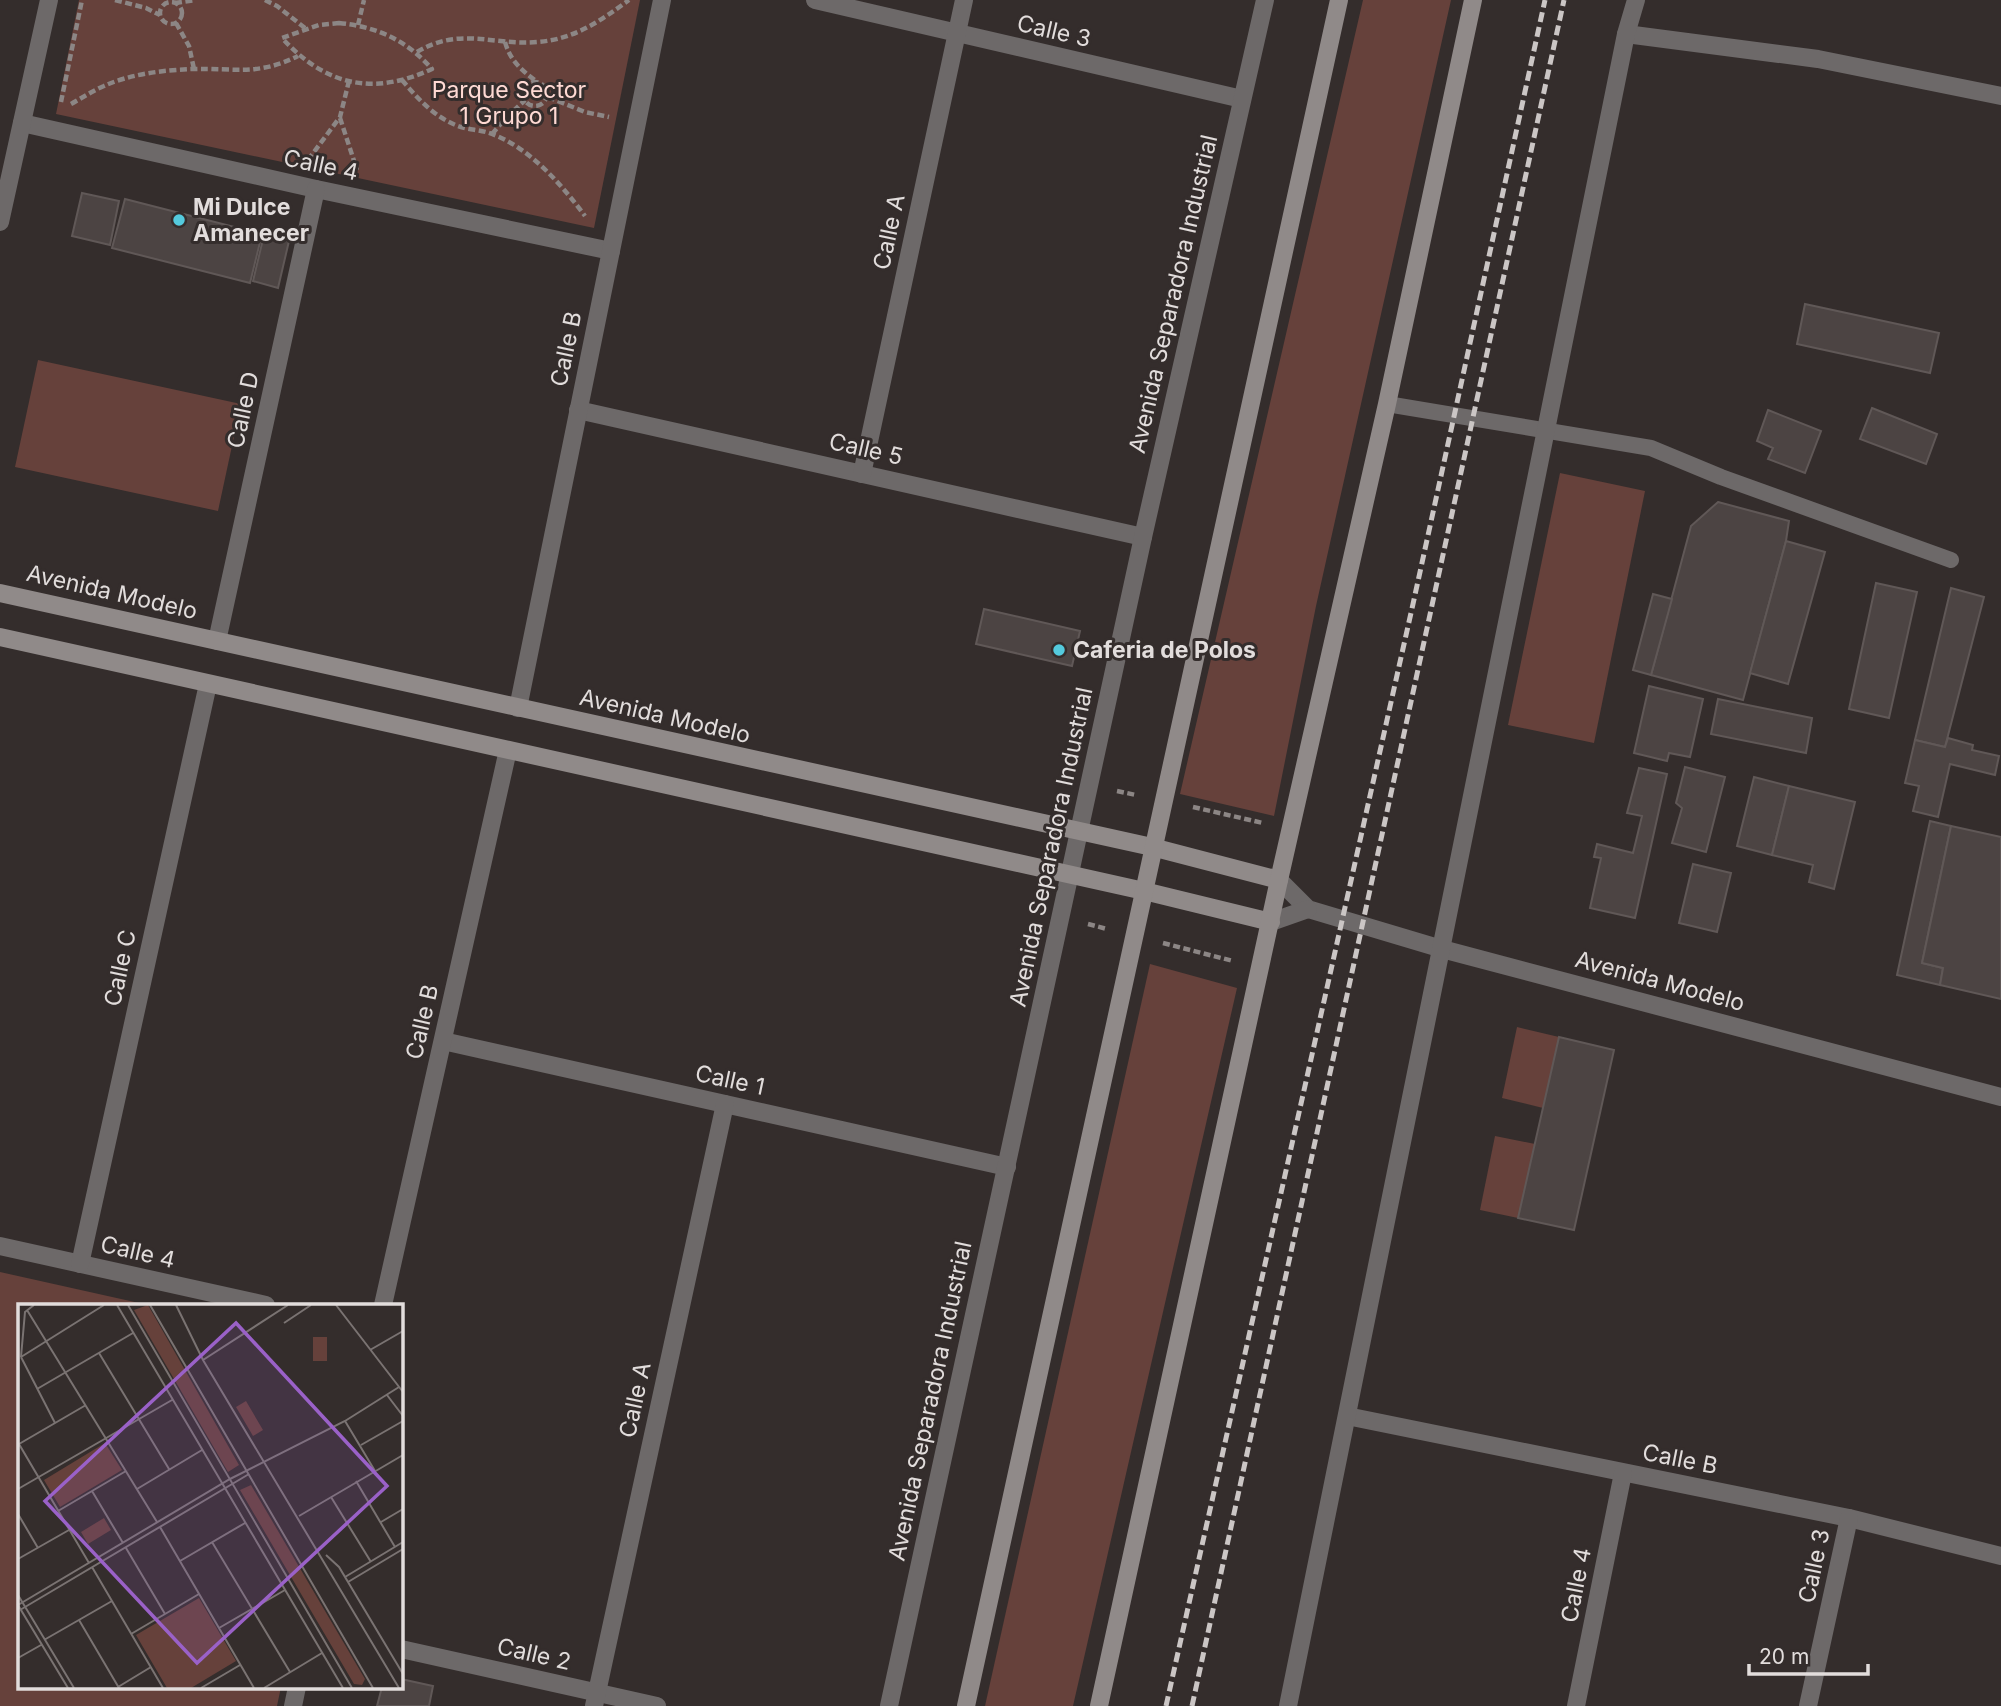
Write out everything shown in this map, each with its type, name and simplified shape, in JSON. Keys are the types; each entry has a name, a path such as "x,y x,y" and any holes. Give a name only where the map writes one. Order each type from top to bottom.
{"main road":[{"path":"966,1706 1339,0"},
{"path":"1099,1706 1279,880 1387,404 1473,0"},
{"name":"Avenida Modelo","path":"0,593 1152,848 1279,880"},
{"path":"0,637 1070,874 1270,922"}],"street":[{"path":"0,222 49,0"},
{"name":"Calle B","path":"518,708 662,0"},
{"name":"Calle 3","path":"815,0 1242,99"},
{"name":"Calle A","path":"862,474 964,0"},
{"name":"Avenida Separadora Industrial","path":"889,1706 1143,537 1265,0"},
{"path":"1288,1706 1626,34 1636,0"},
{"path":"1626,34 1818,59 2001,96"},
{"name":"Calle 4","path":"22,122 316,189 611,251"},
{"name":"Calle D","path":"218,641 316,189"},
{"name":"Calle 5","path":"578,410 1143,537"},
{"name":"Calle C","path":"80,1264 208,684"},
{"name":"Calle B","path":"383,1304 508,750"},
{"name":"Avenida Modelo","path":"1279,880 1308,909 1442,949 2001,1097"},
{"path":"1270,922 1308,909"},
{"name":"Calle 1","path":"443,1041 1007,1167"},
{"name":"Calle A","path":"595,1699 725,1104"},
{"name":"Calle 4","path":"0,1246 261,1304"},
{"name":"Calle B","path":"1347,1416 1849,1518 2001,1556"},
{"name":"Calle 4","path":"1576,1706 1623,1473"},
{"name":"Calle 3","path":"1808,1706 1849,1518"},
{"name":"Calle 2","path":"402,1649 595,1699 657,1706"},
{"path":"293,1706 297,1688"}],"lane":[{"path":"1387,404 1651,448 1721,477 1951,560"}],"path":[{"path":"82,0 59,111 104,86 127,78 194,69 254,71 280,65 298,56"},
{"path":"115,0 146,8 160,16 167,24 176,23"},
{"path":"160,16 162,6 167,2 195,0"},
{"path":"265,0 306,29"},
{"path":"358,25 364,0"},
{"path":"417,52 449,38 538,42 582,32 629,0"},
{"path":"174,3 180,7 182,13 176,23"},
{"path":"176,23 189,46 194,69"},
{"path":"339,23 380,30 400,39 417,52 432,69 401,80 369,84 328,75 298,56 282,38 306,29 339,23"},
{"path":"505,42 508,52 521,71 543,84 548,91 542,105 535,106 527,104 523,97 524,89 529,83 536,81"},
{"path":"401,80 430,110 458,126 492,134 512,145 566,190 591,224 577,221"},
{"path":"313,165 305,163 340,117 349,81"},
{"path":"547,97 585,112 613,117"},
{"path":"492,134 525,100"},
{"path":"340,117 359,175 346,172"}],"green space":[{"name":"Parque Sector 1 Grupo 1","path":"79,0 640,0 594,228 56,114"},
{"path":"1363,0 1451,0 1316,606 1274,816 1180,794"},
{"path":"38,360 241,404 218,511 15,467"},
{"path":"1560,473 1645,491 1594,743 1508,725"},
{"path":"1150,964 1237,988 1073,1706 985,1706"},
{"path":"1517,1027 1559,1037 1543,1108 1502,1098"},
{"path":"1495,1136 1535,1144 1518,1218 1480,1210"},
{"path":"0,1272 144,1304 18,1304 18,1688 281,1688 277,1706 0,1706"}],"building":[{"path":"82,193 119,201 110,245 72,236"},
{"path":"125,199 262,234 250,283 112,248"},
{"path":"264,235 289,241 278,288 253,281"},
{"path":"1805,304 1939,333 1930,373 1797,344"},
{"path":"1872,408 1937,434 1926,464 1860,439"},
{"path":"1768,410 1821,431 1805,473 1768,459 1773,448 1757,441"},
{"path":"1718,502 1789,521 1743,700 1651,675 1691,526"},
{"path":"1786,541 1825,552 1788,684 1750,673"},
{"path":"1876,583 1917,592 1889,718 1849,709"},
{"path":"1951,588 1984,597 1945,747 1915,740"},
{"path":"1653,594 1672,599 1651,675 1633,670"},
{"path":"984,609 1080,631 1072,666 976,644"},
{"path":"1649,686 1703,699 1690,757 1669,753 1667,761 1634,753"},
{"path":"1718,699 1812,718 1806,753 1711,734"},
{"path":"1948,738 1973,745 1972,750 1999,756 1995,775 1950,764 1938,817 1913,811 1919,786 1905,783 1915,740 1945,747"},
{"path":"1685,767 1725,777 1706,852 1672,843 1682,808 1676,803"},
{"path":"1639,768 1667,774 1635,918 1590,908 1601,858 1594,857 1597,844 1633,853 1642,816 1627,813"},
{"path":"1754,777 1789,786 1772,855 1737,846"},
{"path":"1789,786 1855,802 1834,889 1809,882 1813,865 1772,855"},
{"path":"1930,821 1951,826 1922,963 1943,968 1940,985 1897,975"},
{"path":"1951,826 2001,837 2001,999 1940,985 1943,968 1922,963"},
{"path":"1693,864 1731,873 1717,932 1679,923"},
{"path":"1559,1037 1614,1050 1574,1230 1518,1218"},
{"path":"402,1679 433,1686 429,1706 377,1706 382,1688 402,1688"}],"railway":[{"path":"1166,1706 1413,604 1545,0"},
{"path":"1192,1706 1564,0"}],"place":[{"name":"Mi Dulce Amanecer","path":"179,220"},
{"name":"Caferia de Polos","path":"1059,650"}]}
